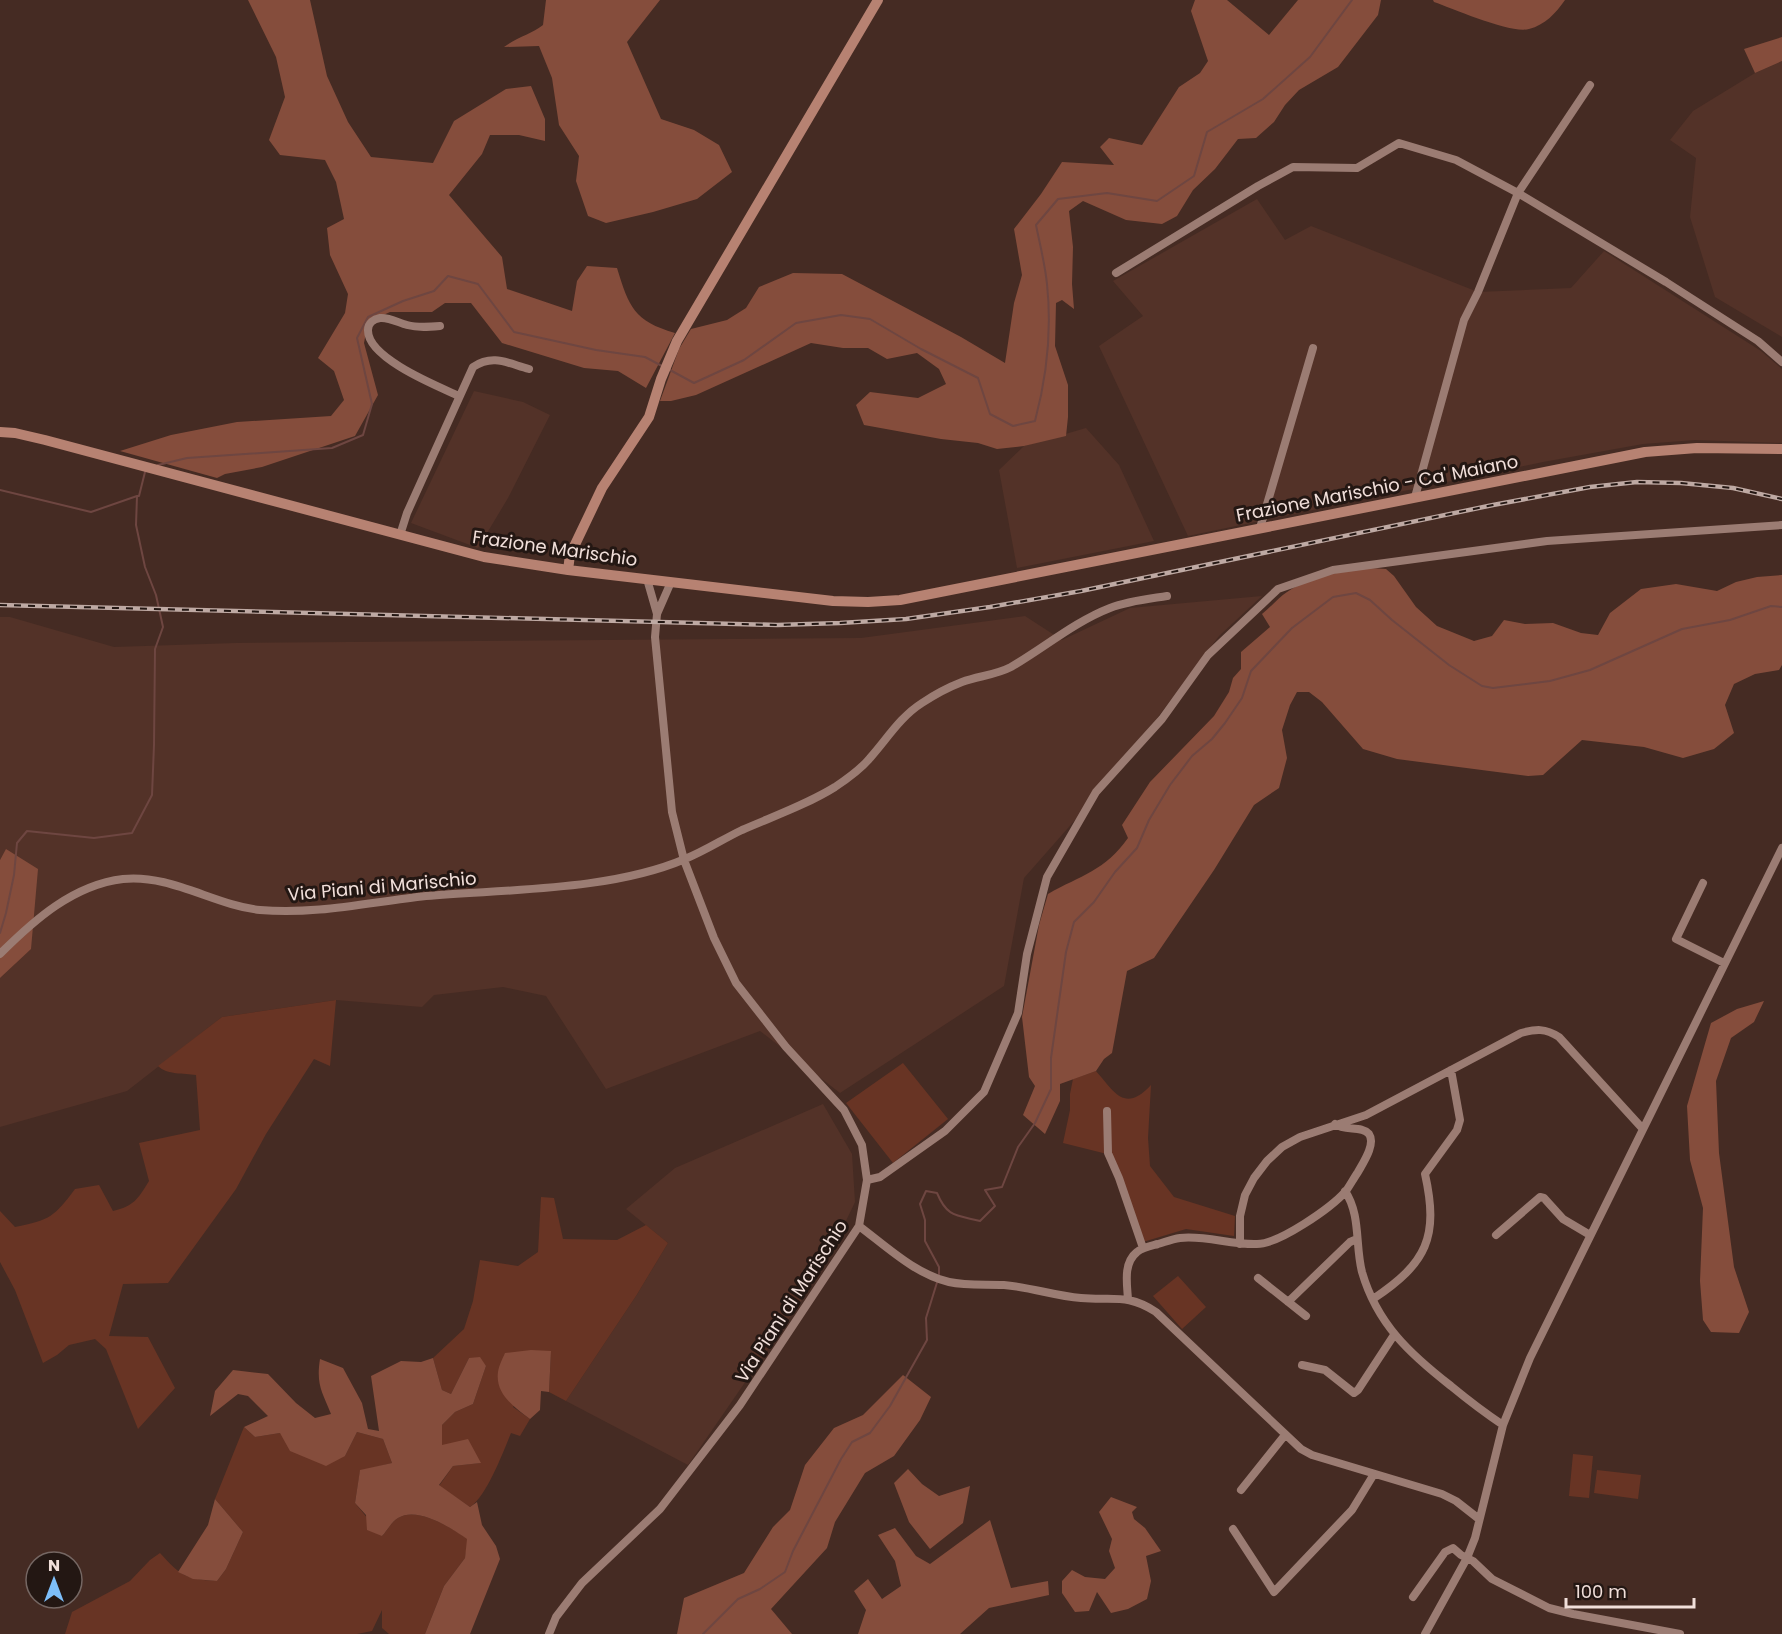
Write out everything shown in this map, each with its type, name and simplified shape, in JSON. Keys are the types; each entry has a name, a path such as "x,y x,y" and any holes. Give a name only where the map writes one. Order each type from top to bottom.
{"main road":[{"path":"568,570 570,555 602,488 649,417 672,352 878,0"},
{"name":"Frazione Marischio","path":"0,432 15,433 484,557 568,570 833,601 900,600 981,584"},
{"name":"Frazione Marischio - Ca' Maiano","path":"981,584 1645,452 1697,448 1782,449"}],"street":[{"path":"1415,497 1464,320 1478,292 1518,193 1590,85"},
{"path":"1116,273 1293,167 1357,168 1399,142 1456,160 1518,193 1666,282 1758,341 1782,362"},
{"path":"440,327 408,325 380,318 369,325 368,332 375,346 395,363 459,396"},
{"path":"1260,528 1313,348"},
{"path":"400,534 407,513 473,367 483,360 492,359 529,369"},
{"path":"867,1180 880,1177 945,1131 984,1092 1018,1013 1027,954 1047,877 1090,801 1162,719 1208,655 1278,589 1333,570 1547,541 1782,525"},
{"path":"647,579 657,614"},
{"path":"657,614 671,582"},
{"name":"Via Piani di Marischio","path":"0,954 37,920 69,897 98,885 125,879 148,880 175,886 225,904 293,912 424,896 626,877 684,860 739,832 800,806 837,786 868,760 896,725 922,703 962,682 1008,669 1066,631 1109,608 1167,596"},
{"name":"Via Piani di Marischio","path":"549,1634 556,1617 582,1583 660,1509 740,1405 860,1226 867,1180 862,1145 844,1110 786,1047 736,983 714,938 684,860 672,812 655,637 657,614"},
{"path":"1425,1634 1475,1538 1503,1425 1530,1358 1782,848"},
{"path":"1703,883 1676,939 1724,963"},
{"path":"1240,1244 1240,1216 1245,1195 1267,1161 1282,1147 1300,1137 1366,1115 1521,1033 1535,1029 1548,1030 1570,1047 1642,1128"},
{"path":"1373,1299 1408,1272 1421,1253 1431,1228 1432,1214 1425,1174 1456,1131 1460,1120 1451,1070"},
{"path":"1107,1111 1108,1153 1143,1248"},
{"path":"1128,1299 1129,1262 1135,1253 1143,1248 1179,1238 1240,1244 1269,1243 1314,1217 1345,1191 1361,1167 1371,1145 1371,1138 1362,1130 1341,1129 1335,1124"},
{"path":"1345,1191 1355,1211 1361,1268 1373,1299 1394,1335 1426,1367 1503,1425"},
{"path":"1496,1235 1540,1197 1544,1198 1563,1219 1590,1235"},
{"path":"860,1226 910,1264 947,1281 1027,1288 1083,1299 1128,1299 1142,1303 1156,1312 1301,1449 1312,1455 1442,1494 1456,1501 1479,1519"},
{"path":"1288,1302 1350,1242 1357,1239"},
{"path":"1258,1278 1306,1316"},
{"path":"1302,1365 1325,1370 1354,1393 1394,1335"},
{"path":"1241,1490 1285,1435"},
{"path":"1233,1529 1274,1592 1352,1510 1374,1474"},
{"path":"1413,1597 1445,1552 1453,1548 1492,1579 1549,1608 1680,1634"}],"shaded area":[{"path":"248,0 310,0 327,76 348,122 371,157 433,163 454,121 506,89 531,86 545,119 545,141 519,135 490,135 482,154 449,195 502,257 507,289 572,311 577,281 587,266 617,268 625,293 635,311 650,323 675,333 646,388 618,371 584,368 502,343 471,303 445,303 432,312 390,312 368,322 364,343 378,395 355,436 262,467 225,474 217,478 120,451 171,435 237,422 331,416 344,400 334,371 318,358 345,313 348,294 330,255 327,228 344,219 336,182 325,160 280,155 269,140 285,97 276,57"},
{"path":"546,0 660,0 627,42 661,119 694,130 719,145 732,172 697,199 606,223 588,216 576,181 579,156 559,125 552,78 539,46 504,47 543,25"},
{"path":"1195,0 1227,0 1269,35 1298,0 1381,0 1378,15 1338,67 1299,90 1274,122 1256,138 1238,139 1215,169 1193,190 1177,216 1162,224 1126,220 1083,201 1069,211 1073,247 1074,309 1062,300 1056,303 1055,346 1068,385 1066,436 1024,446 997,449 978,443 941,439 864,425 856,405 870,392 918,398 946,384 939,369 917,353 887,359 868,348 843,348 811,343 696,395 671,401 660,401 679,349 691,329 727,320 746,308 759,287 793,273 842,274 1005,363 1014,303 1022,275 1014,229 1062,162 1114,165 1100,147 1109,138 1142,145 1179,87 1200,73 1208,61 1191,11"},
{"path":"1433,0 1565,0 1545,21 1535,27 1521,30 1482,20"},
{"path":"1782,37 1782,61 1755,73 1744,49"},
{"path":"1782,61 1782,337 1715,297 1690,217 1696,158 1670,140 1693,111 1755,73"},
{"path":"1257,199 1285,240 1311,226 1478,292 1571,288 1604,251 1761,351 1782,369 1782,443 1695,440 1643,444 1543,462 1188,536 1099,346 1143,316 1113,281"},
{"path":"474,391 523,402 550,415 508,498 478,548 411,523"},
{"path":"1086,428 1119,465 1154,541 1017,568 999,470 1024,446"},
{"path":"1370,568 1386,569 1394,576 1416,607 1437,626 1474,641 1492,636 1504,620 1525,624 1553,623 1581,633 1598,635 1610,613 1641,589 1676,584 1717,591 1736,582 1782,575 1782,665 1779,670 1755,674 1734,684 1725,705 1734,733 1714,749 1683,758 1644,747 1582,740 1543,775 1528,776 1397,759 1363,749 1322,702 1309,692 1297,692 1282,730 1287,758 1279,788 1254,805 1214,870 1154,958 1127,971 1112,1053 1104,1059 1096,1071 1060,1084 1060,1101 1045,1134 1023,1115 1035,1086 1029,1077 1022,1017 1039,925 1048,894 1101,865 1128,838 1122,825 1150,782 1214,716 1229,692 1233,678 1241,669 1241,652 1270,627 1262,614 1284,594 1306,582 1327,575"},
{"path":"1262,596 1219,636 1112,778 1024,878 1004,986 840,1093 760,1031 606,1089 546,996 503,987 434,995 422,1007 336,1000 222,1017 127,1091 0,1127 0,978 31,948 6,850 0,860 0,617 10,617 114,647 236,643 861,638 1025,616 1062,640 1130,608"},
{"path":"6,849 38,869 31,949 0,978 0,860"},
{"path":"336,1000 330,1066 314,1059 266,1134 236,1189 168,1283 123,1284 109,1336 148,1337 175,1388 138,1429 106,1349 95,1339 69,1345 43,1363 15,1290 0,1262 0,1211 15,1227 36,1222 50,1216 62,1206 75,1189 99,1185 113,1211 131,1204 149,1181 139,1143 200,1130 196,1075 171,1072 158,1066 222,1017"},
{"path":"1764,1001 1754,1022 1731,1038 1716,1081 1719,1153 1734,1267 1749,1312 1739,1333 1711,1332 1703,1320 1700,1281 1703,1208 1690,1160 1687,1106 1711,1023 1737,1009"},
{"path":"903,1063 948,1119 893,1163 846,1103"},
{"path":"1096,1071 1115,1092 1127,1099 1134,1098 1151,1085 1148,1138 1150,1166 1174,1197 1235,1216 1234,1236 1186,1229 1143,1242 1107,1154 1063,1143 1070,1110 1073,1079"},
{"path":"823,1104 852,1154 855,1202 823,1269 688,1465 566,1401 636,1296 668,1243 626,1209 675,1168"},
{"path":"541,1197 554,1198 563,1239 617,1240 646,1225 668,1243 636,1296 566,1401 549,1392 551,1351 513,1407 530,1419 520,1436 511,1433 488,1484 470,1507 439,1486 453,1466 480,1463 442,1446 442,1425 455,1412 473,1404 486,1366 469,1358 451,1394 442,1390 433,1358 464,1329 473,1301 480,1260 518,1266 538,1252"},
{"path":"1178,1276 1206,1307 1182,1329 1153,1296"},
{"path":"531,1350 551,1351 549,1392 541,1391 540,1410 530,1419 507,1399 499,1387 498,1380 505,1353"},
{"path":"480,1357 486,1366 473,1404 455,1412 442,1425 442,1445 468,1439 481,1463 453,1466 439,1485 470,1507 477,1502 482,1525 496,1546 500,1559 470,1634 425,1634 444,1586 465,1558 467,1539 434,1520 415,1515 398,1518 382,1536 367,1530 366,1515 355,1503 360,1470 392,1463 383,1439 357,1432 345,1456 326,1466 290,1451 280,1433 255,1437 244,1427 268,1416 248,1396 238,1394 210,1416 215,1391 233,1370 268,1374 296,1403 315,1418 331,1414 319,1382 320,1359 343,1368 362,1403 368,1429 379,1431 371,1376 401,1361 421,1362 433,1358 442,1390 451,1394 469,1358"},
{"path":"903,1375 931,1397 920,1420 894,1456 865,1473 835,1522 827,1548 771,1609 792,1634 677,1634 684,1598 744,1573 773,1527 790,1510 805,1465 834,1428 863,1415"},
{"path":"244,1427 255,1437 280,1433 345,1456 357,1432 383,1439 392,1463 360,1471 355,1503 382,1536 398,1518 406,1515 424,1516 453,1529 468,1539 465,1558 444,1586 425,1634 389,1634 382,1628 382,1610 372,1631 357,1634 65,1634 72,1612 84,1610 84,1606 130,1581 160,1553 184,1575 217,1581 226,1569 243,1532 215,1499"},
{"path":"1573,1454 1593,1456 1589,1498 1569,1496"},
{"path":"908,1469 922,1484 939,1496 970,1486 963,1523 930,1549 909,1522 894,1483"},
{"path":"1597,1470 1641,1475 1638,1499 1594,1493"},
{"path":"1111,1497 1137,1507 1132,1512 1134,1519 1145,1528 1161,1551 1146,1556 1151,1581 1147,1599 1128,1609 1111,1613 1097,1592 1089,1611 1075,1612 1062,1593 1062,1581 1072,1570 1085,1577 1105,1579 1115,1568 1109,1551 1112,1539 1099,1512"},
{"path":"215,1499 243,1532 226,1569 217,1581 193,1579 178,1572 208,1525"},
{"path":"990,1520 1011,1588 1048,1581 1049,1595 989,1608 960,1634 858,1634 866,1610 854,1591 868,1579 882,1599 901,1586 895,1561 878,1535 895,1528 916,1556 930,1564"}],"waterway":[{"path":"670,370 694,383 744,360 796,323 841,315 870,319 921,349 978,378 990,414 1013,426 1035,421 1043,387 1049,336 1046,277 1036,225 1058,199 1107,193 1157,201 1194,176 1207,132 1263,99 1310,57 1352,0"},
{"path":"158,465 187,458 332,448 363,435 372,404 357,338 368,317 403,301 434,291 448,276 478,284 514,332 596,350 645,357 662,366"},
{"path":"0,933 14,875 17,843 27,831 94,838 132,833 152,795 155,649 163,627 156,595 145,567 136,525 137,496 139,496 145,472"},
{"path":"0,490 91,512 137,496"},
{"path":"703,1634 738,1599 760,1589 785,1572 793,1551 841,1459 852,1442 870,1433 890,1406 927,1340 926,1318 939,1276 939,1267 925,1241 925,1220 920,1204 926,1191 937,1193 945,1207 953,1214 980,1221 995,1206 985,1190 1002,1187 1018,1147 1035,1123 1051,1089 1051,1058 1066,952 1074,922 1094,902 1115,872 1137,848 1149,820 1170,785 1192,756 1212,739 1242,698 1251,671 1292,628 1333,597 1356,593 1370,600 1449,665 1482,686 1493,688 1550,681 1590,670 1682,629 1730,620 1771,606 1782,607"}],"railway":[{"path":"0,605 777,625 840,623 906,619 1081,591 1590,487 1637,482 1681,483 1733,488 1782,499"}]}
